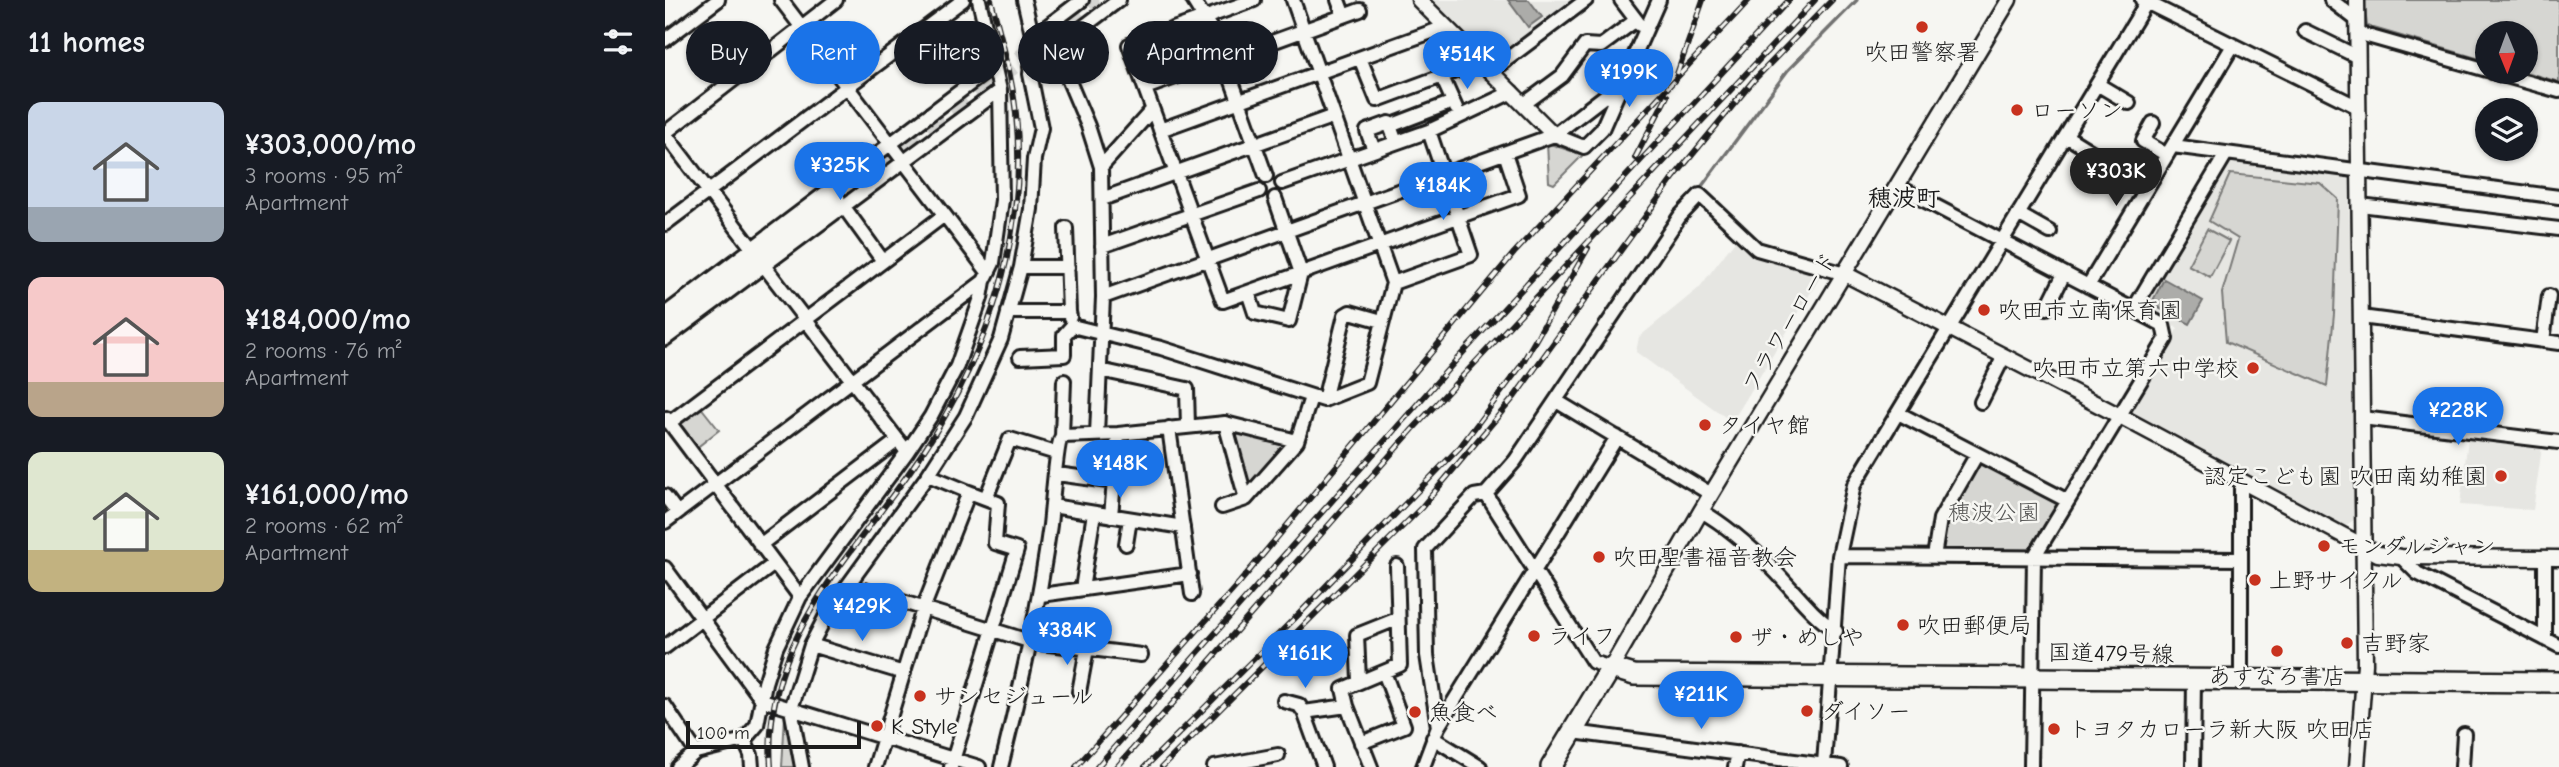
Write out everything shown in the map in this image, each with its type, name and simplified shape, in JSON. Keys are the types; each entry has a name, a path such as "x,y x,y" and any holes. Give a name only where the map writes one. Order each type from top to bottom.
{"main road":[{"path":"665,327 839,203"},
{"path":"1551,767 1611,668"},
{"name":"国道479号線","path":"1611,668 1634,674 2559,682"}],"street":[{"path":"665,40 718,0"},
{"path":"781,0 797,21"},
{"path":"808,21 837,0"},
{"path":"665,223 963,0"},
{"path":"979,0 984,21"},
{"path":"1024,0 1029,21"},
{"path":"1054,21 1082,0"},
{"path":"1091,21 1119,0"},
{"path":"1193,0 1206,21"},
{"path":"1254,0 1129,45 1223,301 1518,195 1505,153"},
{"path":"1072,326 1161,348 1318,399 1367,383 1394,283 1293,0"},
{"path":"1338,0 1344,16"},
{"path":"1419,0 1554,135 1584,147 1602,129 1659,0"},
{"path":"1360,58 1377,100 1442,77 1485,67 1586,0"},
{"path":"1621,0 1646,34"},
{"name":"フラワーロード","path":"1611,668 1700,511 2009,0"},
{"path":"2331,0 2357,26 2475,66"},
{"path":"2357,0 2364,680 2357,767"},
{"path":"1825,764 1839,556 1854,485 2146,1 2232,47 2358,107"},
{"path":"1278,40 1360,10"},
{"path":"1524,104 1562,76 1585,45 1601,46 1636,20"},
{"path":"1160,130 1445,27"},
{"path":"2305,31 2358,57"},
{"path":"752,248 665,134 786,38"},
{"path":"2088,286 2232,47"},
{"path":"1442,77 1461,118"},
{"path":"1103,296 1554,135 1623,82"},
{"path":"844,84 986,276"},
{"path":"665,314 970,84"},
{"path":"678,767 696,752 744,740 757,725 776,648 800,597 907,452 931,416 957,366 995,253 1002,200 999,84"},
{"path":"803,767 791,709 811,645 848,585 928,475 966,416 987,374 1008,312 1021,267 1031,209 1034,159 1041,128 1033,84"},
{"path":"1070,84 1101,167 1103,296 1097,434"},
{"path":"1145,88 1156,84"},
{"path":"1233,84 1266,176"},
{"path":"2097,84 2129,103"},
{"path":"2534,84 2559,91"},
{"path":"665,339 765,267 839,203 903,163 1000,90"},
{"path":"1282,183 1461,118 1512,92"},
{"path":"1390,126 1453,102"},
{"path":"1101,167 1152,110"},
{"path":"1102,199 1333,116"},
{"path":"1394,283 1471,255 1444,174 1414,117"},
{"path":"2154,122 2143,141 2170,151 2226,154 2559,197"},
{"path":"1374,150 1367,131 1389,123 1396,142"},
{"path":"2066,135 2095,154"},
{"path":"2133,310 2226,154"},
{"path":"1266,176 1277,177 1282,183 1281,193 1275,198 1264,197 1259,191 1258,184 1266,176"},
{"path":"1897,186 2163,325 2166,339 2034,557 2031,767"},
{"path":"1102,246 1259,191"},
{"path":"1480,767 1435,733 1427,655 1425,549 1474,496 1486,494 1515,461 1558,402 1680,216 1700,195 1757,250 1845,274 2120,416 2378,554 2400,557 2552,558 2545,639"},
{"path":"1248,292 1255,313 1289,321 1301,273 1275,198"},
{"path":"839,203 883,261"},
{"path":"2360,205 2559,229"},
{"path":"2018,214 2050,232"},
{"path":"800,597 667,420 806,320 943,216"},
{"path":"1066,228 1069,312 1072,326"},
{"path":"765,267 907,452"},
{"path":"1021,267 1068,267"},
{"path":"2047,308 2064,274"},
{"path":"665,522 854,381 986,276"},
{"path":"2543,341 2549,296"},
{"path":"1008,312 1069,312"},
{"path":"1222,507 1246,499 1297,441 1318,399 1345,316 1349,312 1382,321"},
{"path":"2361,317 2559,343"},
{"path":"1020,357 1064,355 1064,335 1072,326"},
{"path":"1981,402 2004,356"},
{"path":"1100,370 1187,389 1188,427"},
{"path":"1001,767 1041,595 1057,474 1057,442 1062,436 1064,382"},
{"path":"1558,402 1711,494"},
{"path":"1898,413 2068,501"},
{"path":"2362,418 2559,442"},
{"path":"1062,436 1118,434 1224,423 1297,441"},
{"path":"1224,423 1246,499"},
{"path":"1169,428 1192,593"},
{"path":"1111,516 1118,434"},
{"path":"1423,767 1435,733 1617,437"},
{"path":"986,498 1010,439 1056,453"},
{"path":"760,545 898,440"},
{"path":"1934,557 1940,519 1977,454"},
{"path":"1057,474 1115,482"},
{"path":"928,475 998,502 995,543 1017,550 952,763"},
{"path":"2241,481 2241,679"},
{"path":"875,767 923,609 969,492"},
{"path":"1486,494 1593,662 1611,668"},
{"path":"665,496 677,512"},
{"path":"1052,506 1183,527"},
{"path":"1700,511 1724,524 1774,569 1820,620 1836,631"},
{"path":"1082,589 1094,513"},
{"path":"1126,544 1131,519"},
{"path":"1839,556 2240,559"},
{"path":"2400,557 2417,573 2559,646"},
{"path":"665,647 774,564"},
{"path":"1371,767 1343,689 1399,665 1397,566"},
{"path":"665,569 762,700 952,763 979,767"},
{"path":"1041,595 1190,575"},
{"path":"848,585 1032,642 1141,655"},
{"path":"1359,681 1357,635 1397,619"},
{"path":"811,645 904,673"},
{"path":"1079,692 1087,649"},
{"path":"1361,743 1404,726 1384,671"},
{"path":"2193,767 2194,678"},
{"path":"1284,701 1299,705 1304,712 1324,767"},
{"path":"665,706 696,752"},
{"path":"1304,712 1347,706"},
{"path":"1573,732 1738,753 1764,762 1841,767"},
{"path":"2462,767 2465,734"},
{"path":"744,740 751,755 752,767"},
{"path":"1735,767 1738,753"},
{"path":"1214,767 1278,755"}],"shaded area":[{"path":"1431,0 1574,0 1496,59 1489,59"},
{"path":"1508,0 1529,0 1542,17 1528,27"},
{"name":"吹田市立第六中学校","path":"2232,161 2344,175 2349,180 2355,519 2345,526 2132,414 2130,407 2178,328 2142,308 2141,302"},
{"path":"1737,238 1755,255 1817,272 1819,279 1732,422 1636,352 1639,337 1699,288"},
{"path":"2164,279 2203,301 2190,324 2151,304"},
{"name":"認定こども園 吹田南幼稚園","path":"2468,438 2542,447 2533,510 2460,505"}],"green space":[{"path":"2364,0 2559,0 2559,82 2538,76 2538,21 2475,21 2475,58 2367,26"},
{"path":"1547,143 1583,155 1554,184 1549,182"},
{"path":"2230,174 2320,183 2338,199 2334,314 2327,386 2226,342 2222,293 2238,239 2209,221"},
{"path":"2207,229 2229,241 2210,277 2188,265"},
{"path":"700,406 719,430 695,449 678,427 678,421"},
{"path":"1234,431 1283,445 1284,449 1250,487 1248,486"},
{"name":"穂波公園","path":"1984,463 2055,501 2057,507 2031,551 1945,552 1939,546 1944,520 1976,464"},
{"path":"785,716 799,767 782,767"}],"waterway":[{"path":"1702,186 1788,70 1857,0"}],"tunnel":[{"path":"835,199 1099,0"}],"railway":[{"path":"771,767 772,724 779,683 793,646 832,577 933,437 977,351 994,305 1007,259 1015,211 1018,163 1012,85 991,0"},
{"path":"1677,74 1703,0"},
{"path":"1076,767 1240,582 1514,253 1749,0"},
{"path":"1097,767 1458,358 1789,0"},
{"path":"1117,767 1413,429 1815,0"},
{"path":"1162,767 1421,508 1515,396 1674,177 1753,81 1832,0"},
{"path":"1635,158 1667,96"},
{"path":"1145,767 1300,613 1460,447 1520,367 1588,248"}],"place":[{"name":"吹田警察署","path":"1922,27"},
{"name":"ローソン","path":"2017,110"},
{"name":"吹田市立南保育園","path":"1984,310"},
{"name":"吹田市立第六中学校","path":"2253,368"},
{"name":"タイヤ館","path":"1705,425"},
{"name":"認定こども園 吹田南幼稚園","path":"2501,476"},
{"name":"モンダルジャン","path":"2324,546"},
{"name":"吹田聖書福音教会","path":"1599,557"},
{"name":"上野サイクル","path":"2255,580"},
{"name":"吹田郵便局","path":"1903,625"},
{"name":"ライフ","path":"1534,636"},
{"name":"ザ・めしや","path":"1736,637"},
{"name":"吉野家","path":"2347,643"},
{"name":"あすなろ書店","path":"2277,651"},
{"name":"サンセジュール","path":"920,696"},
{"name":"ダイソー","path":"1807,711"},
{"name":"魚食べ","path":"1415,712"},
{"name":"K Style","path":"877,726"},
{"name":"トヨタカローラ新大阪 吹田店","path":"2054,729"}],"district":[{"name":"穂波町","path":"1904,198"}]}
